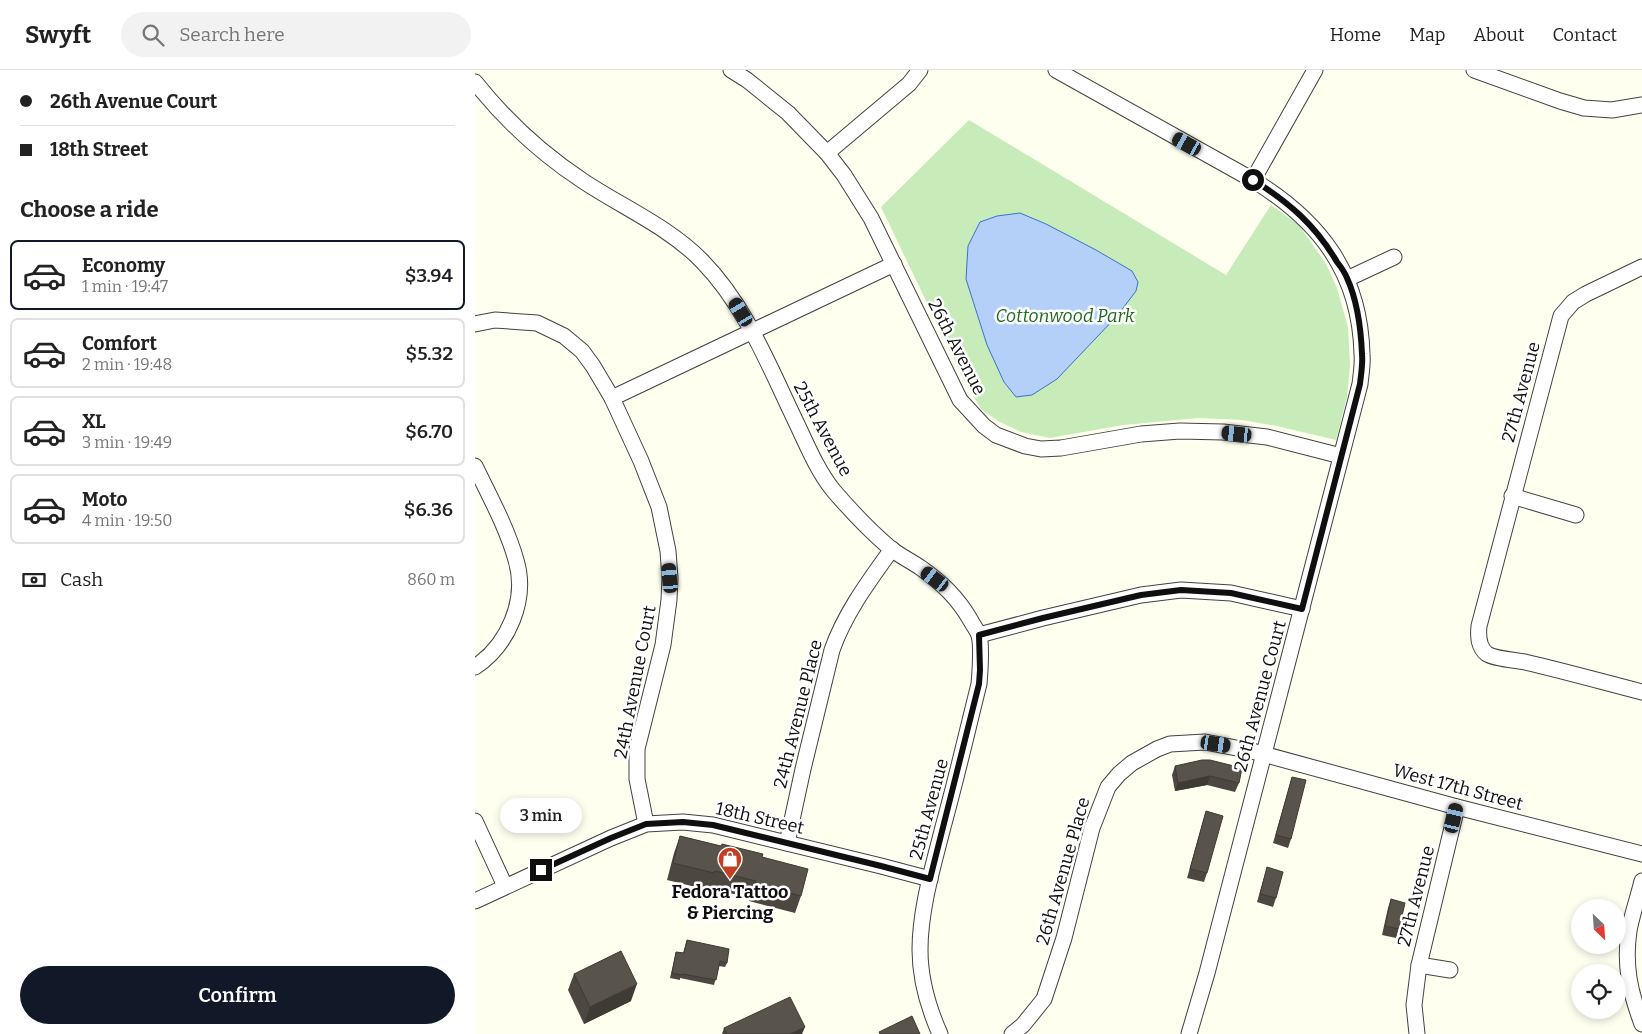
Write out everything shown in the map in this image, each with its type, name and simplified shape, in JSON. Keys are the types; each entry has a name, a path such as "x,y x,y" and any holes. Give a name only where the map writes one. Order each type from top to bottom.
{"street":[{"name":"26th Avenue","path":"731,70 747,80 788,113 827,153 844,175 871,218 960,400 984,426 996,435 1025,446 1061,448 1141,434 1180,431 1223,432 1267,437 1341,456"},
{"path":"827,153 909,84 920,70"},
{"name":"26th Avenue Court","path":"1056,70 1277,194 1303,217 1326,243 1347,279 1358,313 1363,356 1360,384 1210,964 1189,1034"},
{"path":"1253,180 1315,70"},
{"path":"1474,70 1584,108 1612,110 1642,104"},
{"name":"25th Avenue","path":"475,82 529,141 584,182 661,229 700,259 724,286 753,332 822,474 859,520 892,549 949,589 963,606 979,635 979,684 930,879 922,920 919,950 922,982 929,1010 940,1034"},
{"path":"1347,279 1395,257"},
{"path":"612,398 894,264"},
{"name":"27th Avenue","path":"1642,267 1586,294 1573,302 1561,316 1479,626 1479,643 1489,655 1526,662 1642,692"},
{"name":"24th Avenue Court","path":"475,324 495,320 537,323 564,336 582,351 612,398 641,461 659,507 668,550 670,578 663,645 637,749 637,779 646,824"},
{"path":"475,466 501,520 517,561 519,589 515,616 507,634 497,649 485,661 475,667"},
{"path":"1512,496 1576,515"},
{"name":"24th Avenue Place","path":"787,843 803,769 835,643 852,607 892,549"},
{"path":"979,635 1141,595 1181,590 1231,593 1302,609"},
{"name":"26th Avenue Place","path":"1012,1034 1023,1025 1044,999 1064,938 1092,828 1103,796 1119,774 1131,763 1171,744 1205,742 1264,754"},
{"name":"West 17th Street","path":"1264,754 1457,807 1642,854"},
{"name":"27th Avenue","path":"1417,1034 1414,1005 1419,965 1457,807"},
{"path":"475,821 505,886"},
{"name":"18th Street","path":"475,901 611,838 646,824 683,822 713,825 930,879"},
{"path":"1642,882 1629,931 1627,953 1632,997 1642,1024"},
{"name":"27th Avenue","path":"1419,965 1450,970"}],"green space":[{"name":"Cottonwood Park","path":"969,120 1226,275 1271,205 1299,225 1326,264 1337,288 1348,327 1350,365 1347,397 1336,440 1242,420 1199,418 1123,425 1050,438 1021,432 998,421 981,409 965,382 881,207"}],"water":[{"path":"1020,213 1046,224 1132,271 1138,282 1136,291 1117,316 1057,379 1032,395 1016,397 1004,382 987,345 966,279 968,246 980,222 997,216"}],"building":[{"path":"1210,760 1242,768 1239,783 1210,776 1178,783 1175,766"},
{"path":"1292,777 1306,780 1291,839 1276,835"},
{"path":"1206,811 1223,816 1207,873 1190,869"},
{"path":"680,836 763,854 762,857 808,869 801,896 755,884 756,881 673,863"},
{"path":"1267,867 1283,872 1276,898 1260,894"},
{"path":"1391,899 1405,903 1399,929 1385,926"},
{"path":"687,940 729,949 727,963 720,961 716,980 672,973 676,952 684,953"},
{"path":"621,951 637,984 590,1007 574,974"},
{"path":"790,997 805,1027 790,1034 727,1034 724,1028"},
{"path":"912,1016 920,1034 880,1034 879,1032"}],"place":[{"name":"Fedora Tattoo & Piercing","path":"730,880"}],"route":[{"path":"541,870 646,824 683,822 713,825 930,879 979,684 979,635 1141,595 1181,590 1231,593 1302,609 1360,384 1363,356 1360,329 1358,313 1347,279 1326,243 1303,217 1277,194 1253,180"}]}
